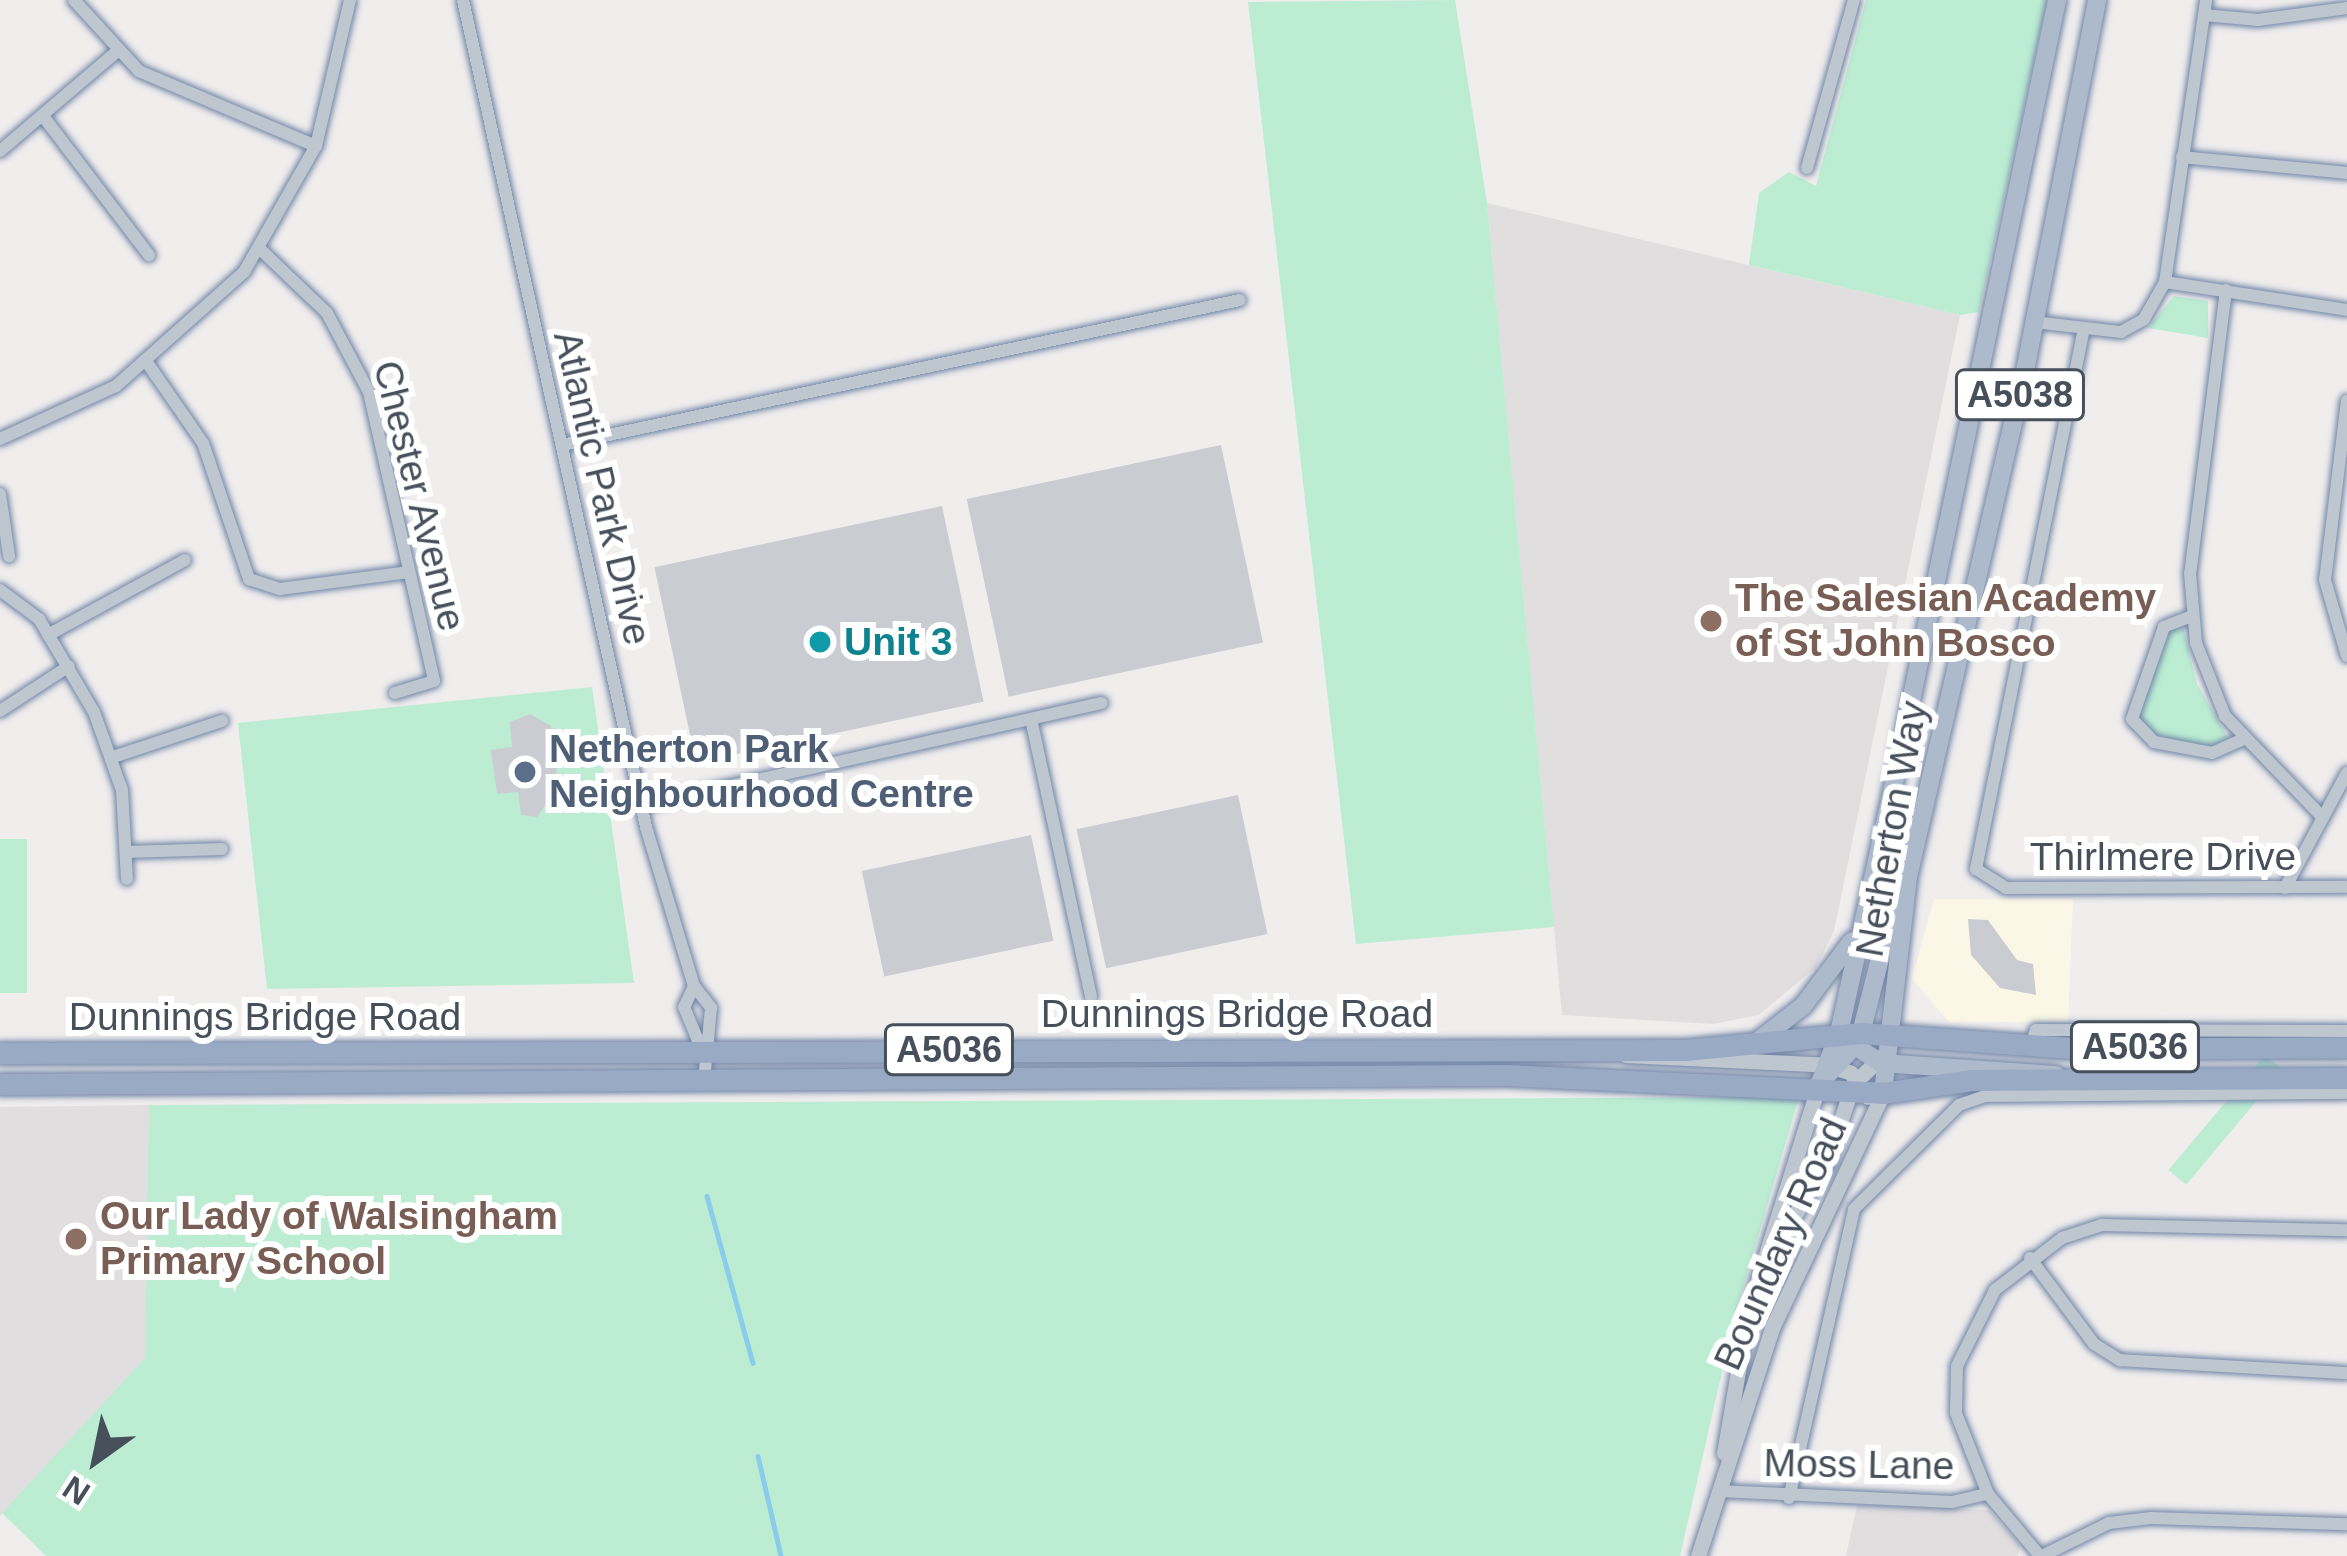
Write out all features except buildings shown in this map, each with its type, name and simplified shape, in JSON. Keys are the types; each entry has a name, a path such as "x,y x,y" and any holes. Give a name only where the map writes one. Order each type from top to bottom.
{"highway":[{"name":"Dunnings Bridge Road","path":"0,1084 1753,1045 1848,1033 1890,1052"},
{"name":"A5036","path":"1890,1052 1924,1039 2031,1046 2347,1048"},
{"name":"Dunnings Bridge Road","path":"0,1054 703,1066 764,1081 1505,1075 1812,1088 1854,1082"},
{"name":"A5036","path":"1854,1082 2347,1078"}],"main road":[{"name":"Netherton Way","path":"1848,1033 1860,927 2057,0"},
{"name":"Netherton Way","path":"1854,1082 1890,1052 1900,937 1918,837 2034,322 2097,0"},
{"path":"1854,1082 1848,1033 1892,894 1918,837"},
{"path":"1753,1045 1817,991 1860,927"},
{"path":"1848,1033 1890,1052 2022,1066 2069,1079"}],"street":[{"path":"74,0 115,52 163,85 316,146"},
{"path":"0,439 86,404 148,364 260,249 316,146 350,0"},
{"name":"Atlantic Park Drive","path":"463,0 641,806 694,986 711,1008 703,1066"},
{"path":"1807,168 1854,0"},
{"path":"2034,322 2083,333 2133,326 2165,282 2205,8 2258,20 2341,5"},
{"path":"0,151 46,120 115,52"},
{"path":"46,120 148,255"},
{"path":"2182,157 2347,173"},
{"name":"Chester Avenue","path":"260,249 308,290 361,366 434,681 395,693"},
{"path":"2165,282 2347,310"},
{"path":"2226,290 2192,616 2210,688 2243,739 2323,818"},
{"path":"562,445 1240,300"},
{"name":"Thirlmere Drive","path":"2083,333 1973,850 1982,876 2006,888 2347,887"},
{"path":"148,364 202,443 249,578 280,589 409,572"},
{"path":"2347,401 2324,580 2347,656"},
{"path":"0,494 9,556"},
{"path":"48,635 185,560"},
{"path":"0,590 48,635 69,666 113,757 127,879"},
{"path":"2192,616 2164,627 2132,719 2161,744 2218,753 2243,739"},
{"path":"0,711 69,666"},
{"path":"641,806 1102,703"},
{"path":"1031,719 1091,997"},
{"path":"113,757 222,722"},
{"path":"2285,888 2347,773"},
{"path":"126,852 222,849"},
{"name":"Atlantic Park Drive","path":"694,986 684,1007 703,1066"},
{"path":"2031,1046 2036,1030 2347,1031"},
{"path":"1600,1048 1648,1061 1854,1082"},
{"path":"1761,1268 1826,1164 1854,1082 1890,1052"},
{"name":"Boundary Road","path":"1698,1556 1772,1328 1867,1131 1854,1082"},
{"name":"Boundary Road","path":"1719,1492 1761,1268 1812,1088"},
{"path":"1789,1498 1854,1209 1959,1105 1985,1096 2347,1093"},
{"path":"1988,1494 1956,1413 1957,1366 1971,1325 2030,1258 2102,1225 2347,1230"},
{"path":"2030,1258 2094,1344 2120,1360 2347,1372"},
{"name":"Moss Lane","path":"1719,1492 1952,1502 1988,1494 2041,1556 2109,1523 2151,1518 2347,1524"}],"shaded area":[{"name":"The Salesian Academy of St John Bosco","path":"1487,203 1960,315 1834,931 1816,967 1759,1015 1713,1024 1562,1015"},
{"path":"1934,899 2073,899 2068,1022 1949,1022 1912,979"},
{"name":"Our Lady of Walsingham Primary School","path":"152,1105 153,1371 0,1516 0,1107"},
{"path":"1857,1505 1989,1510 2020,1545 2018,1556 1846,1556"}],"green space":[{"path":"1455,0 1487,203 1554,927 1356,944 1248,2"},
{"path":"1866,0 2047,0 1979,312 1960,315 1749,265 1759,193 1789,172 1816,186"},
{"path":"2174,296 2208,301 2208,338 2148,328"},
{"path":"2182,623 2197,684 2228,738 2218,749 2151,734 2139,718 2167,629"},
{"path":"592,687 634,983 267,989 238,723"},
{"path":"0,839 27,839 27,993 0,993"},
{"path":"2265,1055 2283,1070 2186,1185 2169,1170"},
{"path":"1799,1097 1735,1315 1680,1556 46,1556 2,1513 145,1358 149,1105"}],"waterway":[{"path":"707,1196 753,1363"},
{"path":"758,1456 781,1556"}],"place":[{"name":"The Salesian Academy of St John Bosco","path":"1711,621"},
{"name":"Unit 3","path":"820,642"},
{"name":"Netherton Park Neighbourhood Centre","path":"525,772"},
{"name":"Our Lady of Walsingham Primary School","path":"76,1239"}]}
